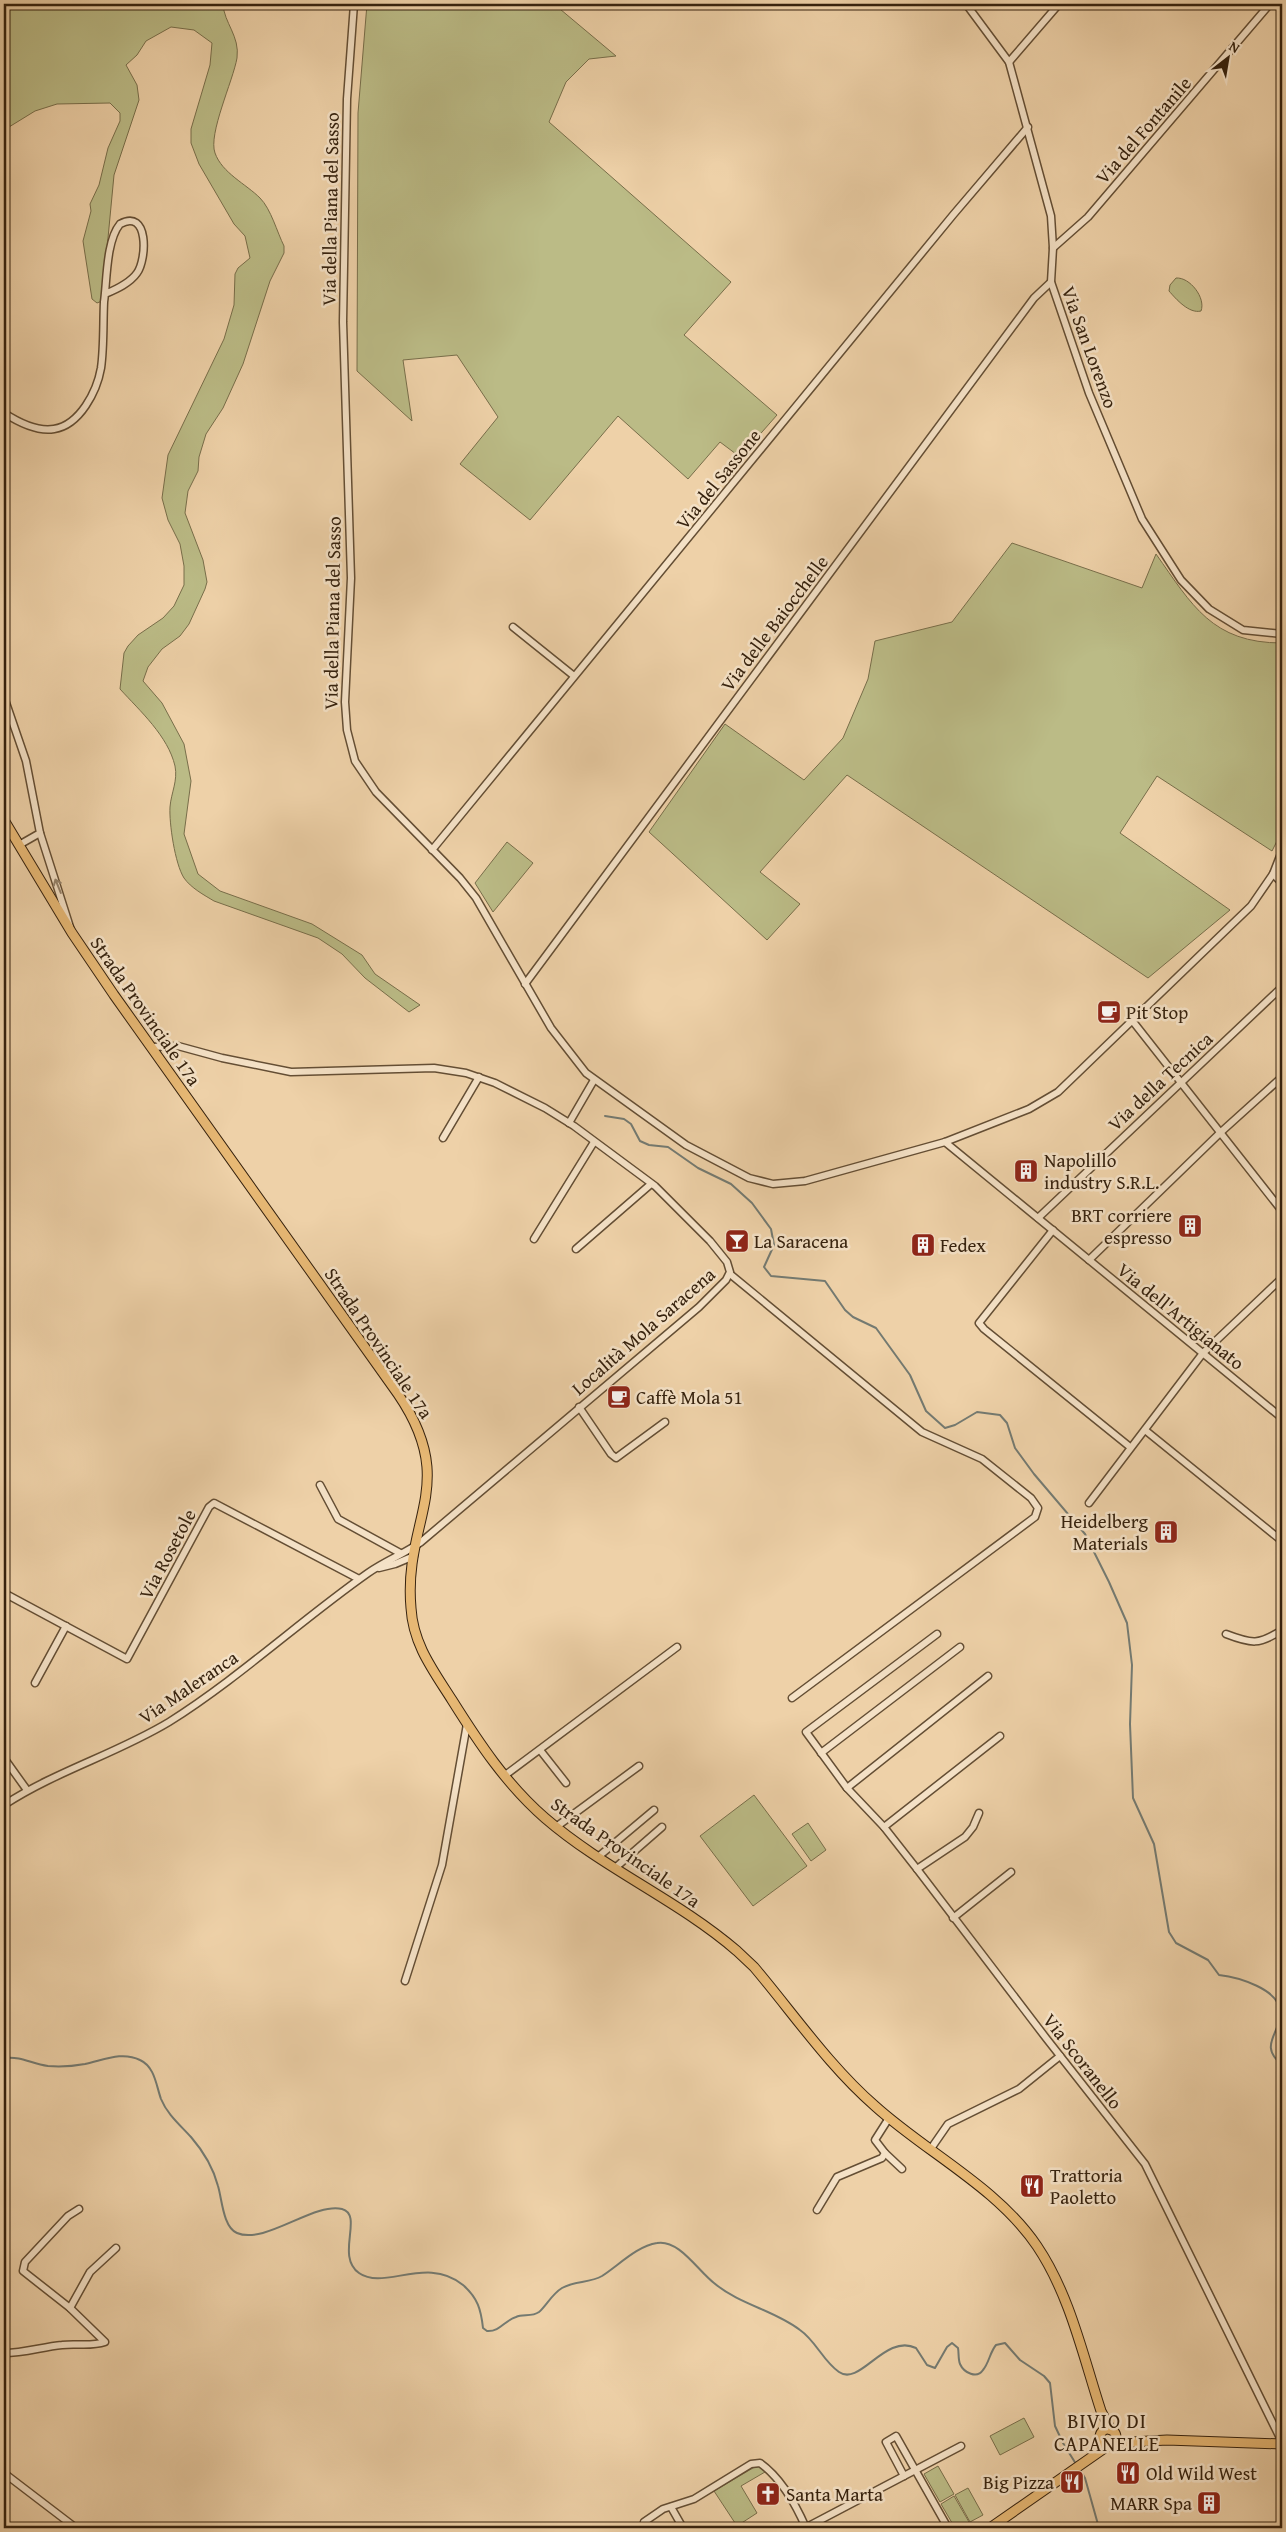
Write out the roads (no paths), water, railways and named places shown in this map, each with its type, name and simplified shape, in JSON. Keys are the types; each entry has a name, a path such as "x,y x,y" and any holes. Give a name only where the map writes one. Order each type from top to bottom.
{"main road":[{"name":"Strada Provinciale 17a","path":"4,820 72,933 398,1394 416,1423 425,1448 428,1469 426,1502 414,1556 410,1596 415,1636 426,1659 467,1724 504,1776 556,1827 598,1857 721,1937 742,1955 854,2086 889,2118 1000,2204 1018,2223 1040,2251 1066,2304 1111,2444"},
{"path":"1107,2433 1136,2441"},
{"path":"1107,2433 1104,2444 1136,2441 1282,2443"},
{"path":"1089,2458 1107,2433"},
{"path":"990,2528 1111,2444"}],"street":[{"name":"Via della Piana del Sasso","path":"354,4 347,99 343,322 352,578 346,669 346,721 352,754 363,775 384,801 462,881 479,903 557,1038 575,1062 594,1080 697,1151 749,1178 768,1184 804,1181 945,1142 1047,1100 1062,1089 1131,1019 1251,906 1273,874 1282,851"},
{"name":"Via San Lorenzo","path":"966,4 1009,62 1050,212 1053,248 1050,282 1086,385 1134,502 1148,529 1175,571 1201,603 1231,625 1253,633 1282,634"},
{"path":"1009,62 1059,4"},
{"name":"Via del Fontanile","path":"1053,248 1088,217 1270,4"},
{"name":"Via del Sassone","path":"432,850 953,215 1028,127"},
{"path":"4,413 29,426 49,430 65,426 83,409 95,387 101,366 105,294 115,232 122,223 136,223 142,229 144,238 139,269 130,281 105,294"},
{"name":"Via delle Baiocchelle","path":"525,984 1034,298 1050,282"},
{"path":"513,627 574,676"},
{"path":"4,697 26,761 40,833 72,933"},
{"path":"19,845 40,833"},
{"path":"1273,874 1282,883"},
{"name":"Via della Tecnica","path":"1038,1218 1282,987"},
{"path":"1131,1019 1282,1211"},
{"name":"Località Mola Saracena","path":"151,1047 178,1046 227,1060 291,1072 428,1068 458,1071 479,1077 529,1100 569,1123 652,1184 716,1248 729,1264 730,1274 725,1282 699,1307 416,1545 400,1553"},
{"path":"443,1138 479,1077"},
{"path":"1089,1260 1221,1132 1282,1077"},
{"path":"569,1123 594,1080"},
{"path":"534,1239 594,1142"},
{"name":"Via dell'Artigianato","path":"945,1142 1282,1418"},
{"path":"576,1248 652,1184"},
{"path":"1053,1230 979,1323 1130,1446"},
{"path":"730,1274 920,1430 982,1459 1031,1498 1038,1508 1035,1517 792,1698"},
{"path":"1089,1502 1203,1353 1282,1278"},
{"path":"579,1407 611,1454 616,1458 665,1422"},
{"path":"1145,1430 1282,1540"},
{"path":"320,1486 338,1519 400,1553"},
{"name":"Via Rosetole","path":"66,1626 127,1660 212,1504 218,1504 359,1580"},
{"name":"Via Maleranca","path":"4,1805 27,1790 134,1740 180,1715 375,1568 400,1553"},
{"path":"375,1568 395,1564 414,1556"},
{"path":"4,1593 66,1626 35,1683"},
{"path":"1226,1634 1244,1642 1265,1641 1282,1630"},
{"name":"Via Scoranello","path":"937,1634 806,1732 847,1788 884,1827 1140,2157 1153,2177 1282,2443"},
{"path":"504,1776 677,1647"},
{"path":"821,1753 960,1648"},
{"path":"847,1788 988,1676"},
{"path":"405,1981 442,1865 467,1724"},
{"path":"884,1827 1000,1736"},
{"path":"540,1750 566,1783"},
{"path":"4,1758 27,1790"},
{"path":"556,1827 639,1766"},
{"path":"598,1857 654,1810"},
{"path":"917,1869 965,1837 973,1827 979,1813"},
{"path":"615,1868 662,1827"},
{"path":"953,1918 1011,1872"},
{"path":"930,2150 948,2124 1018,2089 1060,2056"},
{"path":"889,2118 875,2140 885,2153 902,2169"},
{"path":"817,2210 837,2177 879,2160 885,2153"},
{"path":"4,2353 24,2353 65,2344 94,2346 105,2342 70,2308 36,2284 23,2271 25,2262 68,2216 79,2209"},
{"path":"70,2308 90,2272 116,2248"},
{"path":"904,2476 886,2442 896,2436 948,2528"},
{"path":"644,2522 664,2509 694,2499 751,2464 760,2463 775,2477 800,2513 806,2528 961,2446"},
{"path":"4,2473 76,2528"},
{"path":"671,2507 683,2528"}],"waterway":[{"path":"605,1116 624,1119 631,1124 640,1141 649,1145 668,1147 698,1168 731,1184 752,1203 771,1229 774,1245 764,1267 771,1276 825,1281 845,1310 853,1317 876,1328 910,1375 926,1411 945,1428 955,1425 977,1412 1000,1415 1007,1423 1015,1448 1034,1474 1085,1534 1127,1623 1132,1665 1130,1724 1133,1798 1154,1844 1169,1932 1176,1943 1208,1960 1219,1975 1236,1978 1257,1986 1273,1997 1280,2013 1271,2046 1275,2058 1282,2065"},
{"path":"4,2058 22,2059 48,2066 81,2065 120,2056 133,2057 140,2060 152,2072 161,2099 167,2110 196,2143 208,2160 214,2172 226,2219 232,2230 248,2235 261,2233 318,2211 342,2209 348,2213 351,2219 349,2257 352,2266 359,2273 369,2277 381,2278 421,2273 435,2273 449,2277 463,2285 472,2295 480,2310 483,2328 487,2331 495,2330 516,2317 536,2314 562,2288 602,2276 642,2248 657,2243 665,2243 673,2246 688,2257 708,2278 724,2291 779,2317 800,2330 811,2340 833,2367 847,2375 856,2372 884,2353 905,2345 916,2348 927,2365 935,2368 947,2347 952,2343 958,2348 959,2362 962,2367 971,2374 977,2374 985,2367 996,2345 1005,2343 1020,2360 1044,2376 1050,2383 1055,2426 1076,2464"},
{"path":"1080,2470 1085,2478 1099,2528"}],"place":[{"name":"Pit Stop","path":"1109,1012"},
{"name":"Napolillo industry S.R.L.","path":"1026,1171"},
{"name":"BRT corriere espresso","path":"1190,1226"},
{"name":"La Saracena","path":"737,1241"},
{"name":"Fedex","path":"923,1245"},
{"name":"Caffè Mola 51","path":"619,1397"},
{"name":"Heidelberg Materials","path":"1166,1532"},
{"name":"Trattoria Paoletto","path":"1032,2186"},
{"name":"Old Wild West","path":"1128,2473"},
{"name":"Big Pizza","path":"1072,2482"},
{"name":"Santa Marta","path":"768,2494"},
{"name":"MARR Spa","path":"1209,2503"}],"district":[{"name":"BIVIO DI CAPANELLE","path":"1107,2432"}]}
